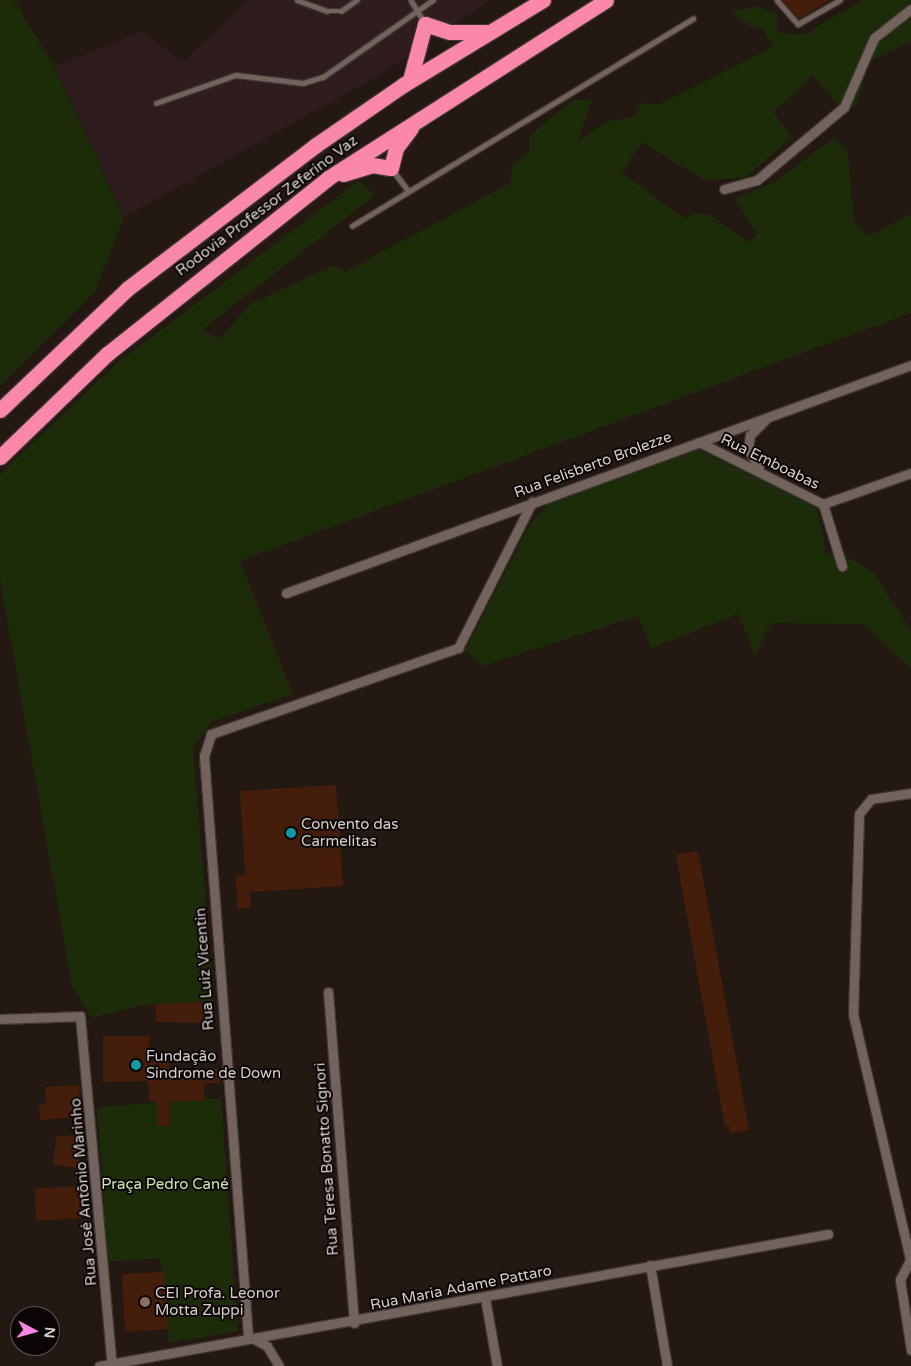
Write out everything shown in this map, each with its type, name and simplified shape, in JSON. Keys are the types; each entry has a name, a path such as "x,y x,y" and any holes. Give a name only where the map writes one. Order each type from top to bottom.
{"highway":[{"name":"Rodovia Professor Zeferino Vaz","path":"0,410 127,289 316,145 410,80 543,0"},
{"name":"Rodovia Professor Zeferino Vaz","path":"0,457 107,354 328,178 420,117 606,0"},
{"path":"410,80 425,24 450,32 490,32"},
{"path":"328,178 372,166 391,168 396,148 420,117"}],"street":[{"path":"724,189 757,180 844,107 874,38 911,9"},
{"name":"Rua Felisberto Brolezze","path":"286,593 911,365"},
{"path":"767,476 752,463 748,449 750,434 768,417"},
{"name":"Rua Emboabas","path":"699,442 824,504 842,566"},
{"path":"824,504 911,472"},
{"name":"Rua Luiz Vicentin","path":"248,1336 204,756 211,734 458,648 532,502"},
{"path":"911,793 871,799 859,814 852,1014 910,1262 900,1280 911,1350"},
{"name":"Rua Teresa Bonatto Signori","path":"328,992 354,1323"},
{"name":"Rua José Antônio Marinho","path":"0,1019 80,1016 112,1365"},
{"name":"Rua Maria Adame Pattaro","path":"99,1366 112,1365 248,1336 354,1323 650,1265 828,1234"},
{"path":"650,1265 667,1366"},
{"path":"900,1280 911,1278"},
{"path":"485,1298 497,1366"},
{"path":"248,1336 266,1346 279,1366"}],"lane":[{"path":"297,0 327,11 341,10 357,0"},
{"path":"411,0 425,24"},
{"path":"156,103 236,75 303,83 323,77 417,9 433,0"},
{"path":"777,0 798,24 840,0"},
{"path":"352,226 408,190 693,19"},
{"path":"391,168 408,190"}],"shaded area":[{"path":"249,0 491,0 381,74 124,217 55,67 143,31 182,63"}],"green space":[{"path":"0,0 14,0 55,67 124,217 95,292 0,386"},
{"path":"863,0 911,0 911,42 869,61 857,104 845,114 813,75 774,112 791,138 745,178 704,180 642,142 622,173 685,219 693,213 711,215 749,243 757,234 735,199 775,182 833,138 848,153 854,222 869,236 911,214 911,313 240,561 293,694 211,722 193,748 214,1001 143,1005 92,1018 72,986 0,580 0,474 116,364 358,181 375,195 202,330 220,339 250,304 334,265 345,272 510,183 512,166 529,152 530,135 575,99 592,100 578,142 605,122 636,116 641,103 660,104 773,47 763,29 749,26 731,12 757,6 777,14 777,32 803,35"},
{"path":"697,449 817,508 827,554 843,554 874,573 911,631 911,669 863,624 771,623 755,656 738,614 651,649 638,616 483,666 465,650 530,524 550,502"},
{"name":"Praça Pedro Cané","path":"221,1098 238,1331 168,1343 160,1258 108,1262 97,1107"}],"building":[{"path":"782,0 830,0 799,19"},
{"name":"Convento das Carmelitas","path":"336,785 343,886 250,892 251,908 237,909 236,876 245,875 240,791"},
{"path":"698,851 749,1130 730,1133 729,1126 725,1127 676,855"},
{"path":"207,1002 208,1023 156,1022 156,1004"},
{"name":"Fundação Sindrome de Down","path":"103,1036 149,1036 149,1061 169,1061 169,1079 190,1079 190,1070 220,1069 220,1083 204,1083 204,1101 169,1101 170,1126 157,1126 157,1101 149,1101 148,1081 103,1082"},
{"path":"80,1085 77,1117 40,1120 39,1104 47,1103 45,1087"},
{"path":"77,1135 80,1168 53,1165 56,1136"},
{"path":"81,1186 82,1218 36,1221 35,1188"},
{"name":"CEI Profa. Leonor Motta Zuppi","path":"164,1272 167,1329 125,1332 122,1274"}],"place":[{"name":"Convento das Carmelitas","path":"291,833"},
{"name":"Fundação Sindrome de Down","path":"136,1065"},
{"name":"CEI Profa. Leonor Motta Zuppi","path":"145,1302"}]}
